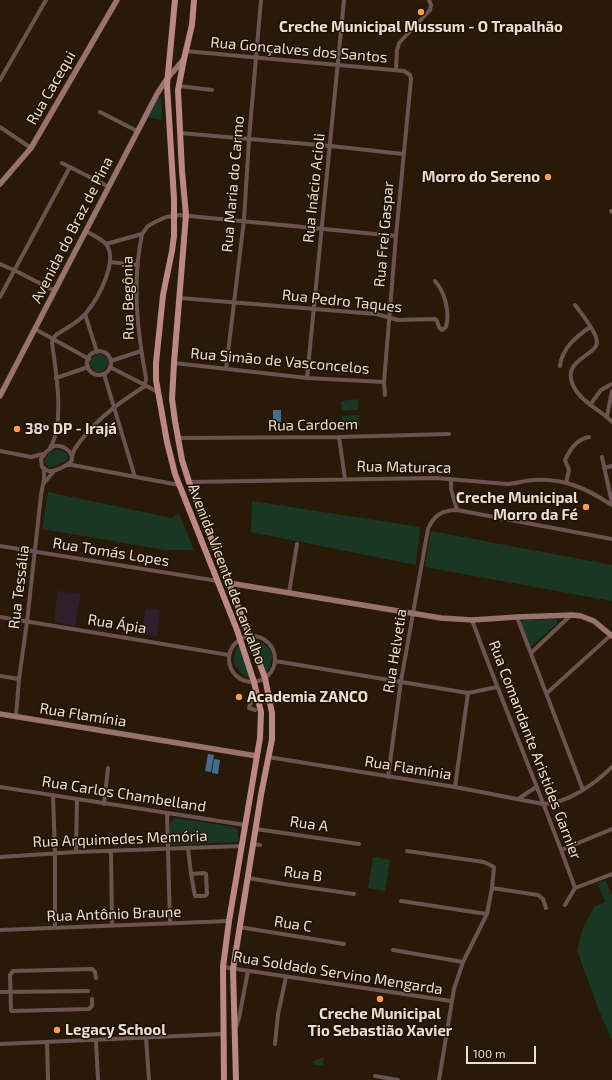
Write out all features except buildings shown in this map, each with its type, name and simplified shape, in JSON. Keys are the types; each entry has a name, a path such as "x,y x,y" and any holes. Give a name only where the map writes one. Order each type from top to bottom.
{"main road":[{"name":"Avenida do Braz de Pina","path":"168,77 175,0"},
{"path":"184,59 192,24 194,0"},
{"name":"Avenida Vicente de Carvalho","path":"184,59 179,86 180,134 186,215 172,399 182,460 189,482 230,583 264,678 271,703 272,722 272,739 256,829 256,845 248,878 233,969 236,1080"},
{"name":"Avenida Vicente de Carvalho","path":"168,77 167,102 174,215 172,252 163,295 156,363 158,392 170,456 179,485 240,640 254,682 261,712 261,728 257,756 229,921 223,967 224,1080"}],"street":[{"path":"0,80 46,0"},
{"name":"Rua Cacequi","path":"0,184 31,148 116,0"},
{"name":"Rua Maria do Carmo","path":"226,369 244,220 249,139 261,0"},
{"name":"Rua Inácio Acioli","path":"307,378 344,0"},
{"path":"396,70 398,46 430,10 430,0"},
{"name":"Rua Gonçalves dos Santos","path":"185,51 396,70 406,72 410,75"},
{"name":"Avenida do Braz de Pina","path":"0,396 137,131 168,77 184,59"},
{"name":"Rua Frei Gaspar","path":"385,395 384,382 389,317 411,79 410,75"},
{"path":"179,86 212,90"},
{"path":"100,112 137,131"},
{"path":"0,127 31,148"},
{"path":"180,134 330,146 403,154"},
{"path":"62,163 109,187"},
{"path":"0,297 70,167"},
{"path":"106,244 142,234 148,226 166,217 174,215 244,220 396,236"},
{"path":"79,466 74,463 64,447 57,442 56,435 58,411 52,343 56,335 85,314 100,293 110,262 110,256 106,244 86,231"},
{"name":"Rua Begônia","path":"142,234 138,265 137,319 146,378 145,386"},
{"path":"110,262 138,265"},
{"path":"0,264 55,291"},
{"name":"Rua Pedro Taques","path":"180,298 376,314 398,320 435,320 438,321 440,328 445,329 447,322 445,301 442,291 435,281"},
{"path":"575,305 590,326 596,338 597,344 596,347 578,361 573,367 571,374 572,380 576,390 582,398 607,416 612,422"},
{"path":"85,314 97,352"},
{"path":"560,366 565,350 590,326"},
{"path":"35,329 89,358"},
{"path":"111,361 141,352"},
{"path":"93,353 106,353 111,361 110,367 104,374 95,374 88,367 89,358 93,353"},
{"name":"Rua Simão de Vasconcelos","path":"174,363 307,378 384,382"},
{"path":"56,378 88,367"},
{"path":"110,367 158,392"},
{"path":"104,374 135,477"},
{"path":"590,405 601,390 612,384"},
{"path":"43,485 48,477 55,471 70,463 73,451 96,423 114,406 145,386"},
{"path":"607,416 612,391"},
{"name":"Rua Cardoem","path":"178,438 340,437 450,434"},
{"path":"50,448 56,435"},
{"path":"340,437 345,479"},
{"path":"566,483 569,470 565,460 570,450 579,441 589,437"},
{"path":"0,451 31,457 44,453 54,446 73,447 79,443"},
{"path":"42,466 41,458 44,453"},
{"path":"31,457 50,471 55,471"},
{"path":"602,457 612,504"},
{"path":"67,465 179,485"},
{"name":"Rua Tessália","path":"16,716 19,678 43,485 42,466"},
{"path":"604,468 612,466"},
{"name":"Rua Maturaca","path":"189,482 345,479 451,479 514,484 533,480 566,483 586,490 612,504"},
{"path":"451,479 451,489 457,510 612,539"},
{"name":"Rua Helvetia","path":"388,777 401,682 428,529 430,523 441,512 447,510 457,510"},
{"path":"289,593 297,544"},
{"name":"Rua Tomás Lopes","path":"0,546 218,581"},
{"path":"230,583 441,618 472,620 517,617 581,616 594,621 612,636 547,693"},
{"path":"531,653 572,615"},
{"name":"Rua Ápia","path":"0,617 229,655"},
{"path":"517,617 583,790"},
{"name":"Rua Comandante Aristides Garnier","path":"472,620 496,687 575,888"},
{"path":"249,637 261,638 274,650 274,668 270,674 254,682 242,680 237,677 230,667 229,655 235,644 240,640 249,637"},
{"path":"275,661 468,693 496,687"},
{"path":"0,676 19,678"},
{"path":"455,787 468,693"},
{"path":"255,710 249,708 252,699 258,699"},
{"name":"Rua Flamínia","path":"0,714 257,756"},
{"name":"Rua Flamínia","path":"268,757 455,787 543,804"},
{"path":"543,804 560,802 583,790 604,775 612,767"},
{"path":"104,804 108,768"},
{"name":"Rua Carlos Chambelland","path":"0,787 245,825"},
{"path":"518,799 536,787"},
{"path":"53,795 55,928"},
{"path":"76,852 77,800"},
{"path":"167,813 170,924"},
{"name":"Rua A","path":"256,829 359,844"},
{"path":"561,850 612,829"},
{"name":"Rua Arquimedes Memória","path":"0,857 76,852 242,846"},
{"path":"188,848 191,874 195,896 205,896 207,894 206,874 191,874"},
{"path":"111,851 112,926"},
{"path":"407,851 484,862 494,867 492,888 486,914 463,962 451,1001 439,1080"},
{"path":"565,905 575,888 612,874"},
{"name":"Rua B","path":"248,878 354,894"},
{"path":"492,888 538,895 543,899 546,908"},
{"path":"401,901 486,914"},
{"name":"Rua Antônio Braune","path":"0,930 229,921"},
{"name":"Rua C","path":"239,927 344,944"},
{"path":"393,950 463,962"},
{"name":"Rua Soldado Servino Mengarda","path":"223,967 451,1001"},
{"path":"92,999 92,1006 89,1009 13,1011 11,1010 10,975 13,971 92,970 95,972 96,978"},
{"name":"Avenida Vicente de Carvalho","path":"234,1030 239,1018 248,971"},
{"path":"275,1044 278,1014 286,977"},
{"path":"0,992 88,991"},
{"path":"0,1044 96,1041 223,1034"},
{"path":"146,1038 148,1080"},
{"path":"96,1041 98,1080"},
{"path":"47,1042 48,1080"},
{"path":"375,1076 398,1080"}],"shaded area":[{"path":"57,591 81,594 75,626 54,622"},
{"path":"145,608 160,610 157,636 142,635"}],"green space":[{"path":"158,97 161,98 161,120 148,117"},
{"path":"99,354 105,357 108,363 105,369 99,372 93,369 90,363 93,357"},
{"path":"358,399 358,410 342,411 341,401"},
{"path":"359,415 360,425 343,426 342,416"},
{"path":"55,450 60,450 67,454 68,459 65,462 49,468 46,465 45,460 49,453"},
{"path":"48,492 172,518 179,514 194,550 165,550 42,529"},
{"path":"252,501 420,527 416,565 251,532"},
{"path":"431,531 612,565 612,601 425,567"},
{"path":"556,619 558,623 530,647 520,624 524,620"},
{"path":"254,640 266,645 272,653 271,663 265,675"},
{"path":"240,644 251,679 240,672 235,664 234,655"},
{"path":"175,818 234,827 238,830 238,842 170,845 170,823"},
{"path":"373,857 390,860 385,891 368,888"},
{"path":"606,880 612,896 612,1040 599,1011 577,950 583,928 594,907 605,902 598,883"},
{"path":"320,1058 324,1058 323,1066 315,1065 312,1062"}],"water":[{"path":"273,410 281,410 281,427 273,427"},
{"path":"208,754 214,755 211,772 205,771"},
{"path":"214,759 220,760 218,774 212,773"}],"place":[{"name":"Creche Municipal Mussum - O Trapalhão","path":"421,12"},
{"name":"Morro do Sereno","path":"548,177"},
{"name":"38º DP - Irajá","path":"17,429"},
{"name":"Creche Municipal Morro da Fé","path":"586,507"},
{"name":"Academia ZANCO","path":"239,697"},
{"name":"Creche Municipal Tio Sebastião Xavier","path":"380,999"},
{"name":"Legacy School","path":"57,1030"}]}
